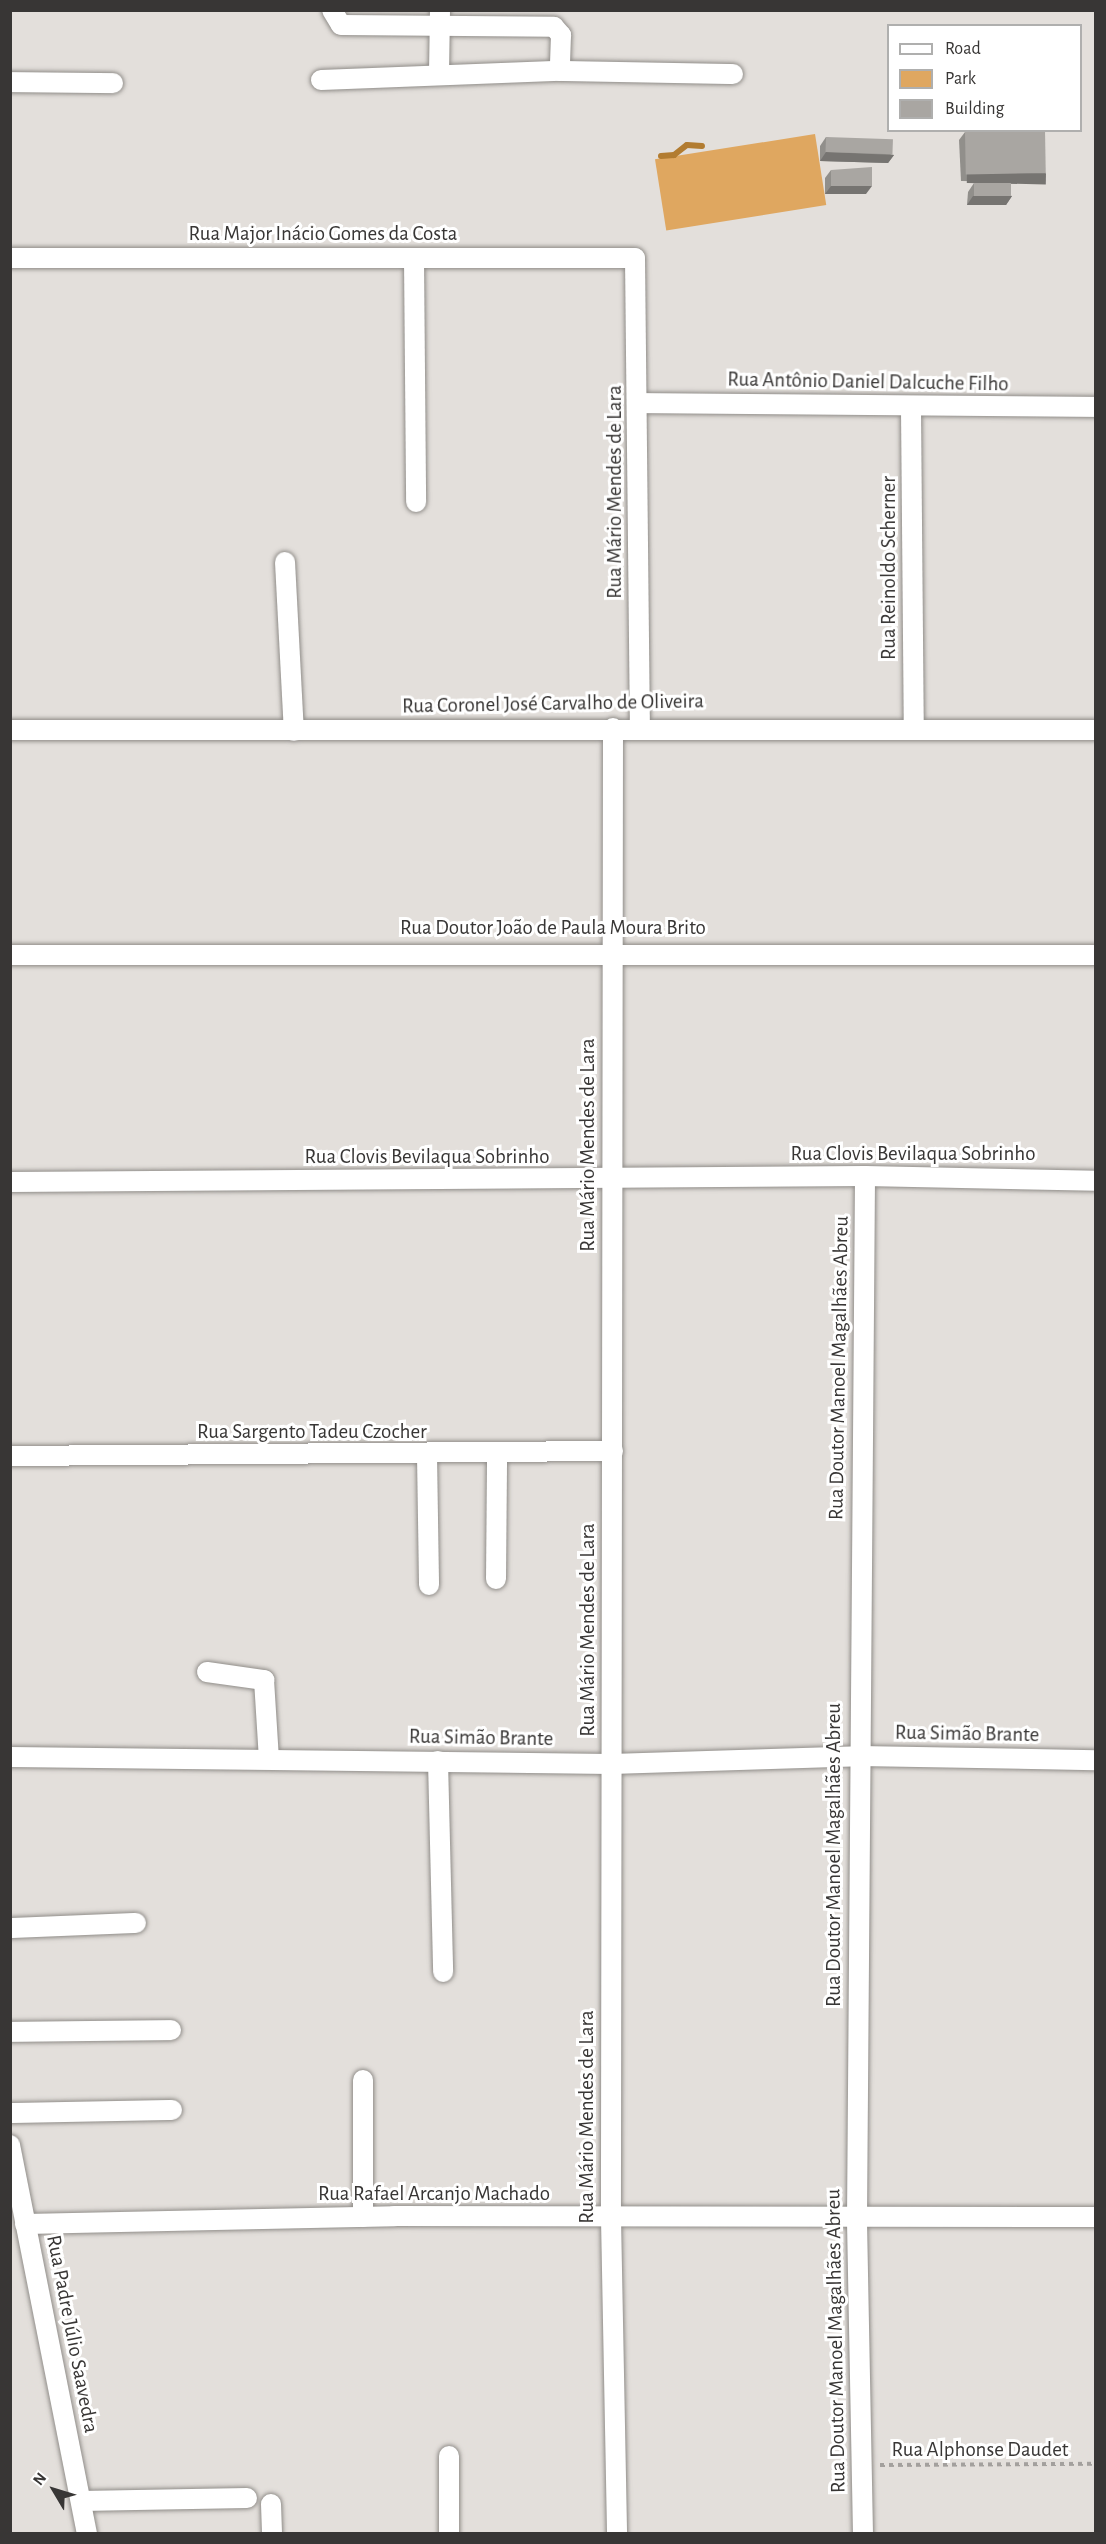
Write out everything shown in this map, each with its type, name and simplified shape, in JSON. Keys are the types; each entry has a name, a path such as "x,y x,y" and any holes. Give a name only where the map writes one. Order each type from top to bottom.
{"street":[{"path":"332,10 341,25 440,19 554,27 561,35 560,71"},
{"path":"439,74 440,19"},
{"path":"321,80 560,71 734,74"},
{"path":"10,82 113,83"},
{"name":"Rua Major Inácio Gomes da Costa","path":"10,258 635,258"},
{"path":"414,258 416,502"},
{"name":"Rua Mário Mendes de Lara","path":"635,258 639,403 640,726"},
{"name":"Rua Antônio Daniel Dalcuche Filho","path":"639,403 911,408 1095,407"},
{"name":"Rua Reinoldo Scherner","path":"911,408 914,727"},
{"path":"285,562 294,731"},
{"name":"Rua Coronel José Carvalho de Oliveira","path":"10,730 294,731 640,726 1095,730"},
{"name":"Rua Mário Mendes de Lara","path":"613,728 611,2218 617,2534"},
{"name":"Rua Doutor João de Paula Moura Brito","path":"10,955 611,951 1095,955"},
{"name":"Rua Clovis Bevilaqua Sobrinho","path":"10,1182 612,1180 865,1176 1095,1181"},
{"name":"Rua Doutor Manoel Magalhães Abreu","path":"863,2534 864,2465 856,2220 865,1176"},
{"name":"Rua Sargento Tadeu Czocher","path":"10,1456 497,1456 613,1451"},
{"path":"427,1455 429,1585"},
{"path":"496,1579 497,1456"},
{"path":"207,1672 264,1680 269,1759"},
{"name":"Rua Simão Brante","path":"10,1757 611,1764 859,1756 1095,1760"},
{"path":"438,1761 443,1972"},
{"path":"10,1928 136,1923"},
{"path":"10,2032 171,2030"},
{"path":"363,2080 363,2217"},
{"path":"10,2113 172,2110"},
{"name":"Rua Padre Júlio Saavedra","path":"10,2145 20,2213 87,2534"},
{"name":"Rua Rafael Arcanjo Machado","path":"20,2213 856,2220 1095,2217"},
{"path":"449,2456 449,2534"},
{"path":"81,2501 246,2498"},
{"path":"271,2504 272,2534"}],"path":[{"name":"Rua Alphonse Daudet","path":"864,2465 1095,2464"}],"green space":[{"path":"815,134 826,205 666,230 655,159"}],"building":[{"path":"965,132 1045,132 1046,173 966,174"},
{"path":"826,137 893,139 892,154 825,152"},
{"path":"872,167 872,186 831,186 831,170"},
{"path":"974,183 1011,183 1011,196 974,196"}],"waterway":[{"path":"661,156 674,155 687,145 702,146"}]}
